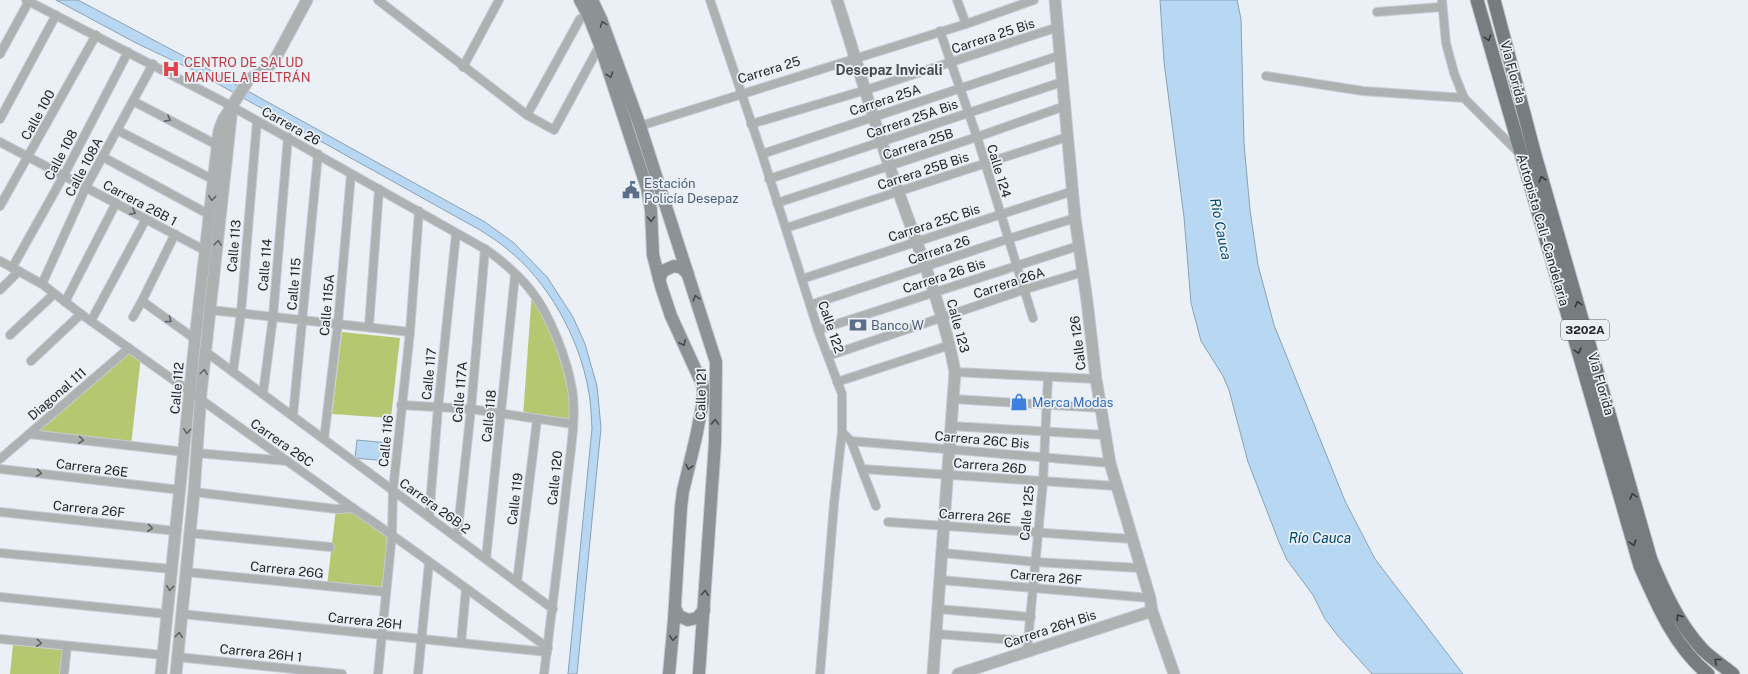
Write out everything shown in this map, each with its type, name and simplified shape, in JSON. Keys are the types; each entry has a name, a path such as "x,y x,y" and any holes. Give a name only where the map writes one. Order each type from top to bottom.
{"main road":[{"path":"580,0 634,128"},
{"path":"592,0 601,19 634,128"},
{"name":"Autopista Cali - Candelaria","path":"1478,0 1521,156 1640,566 1670,630 1690,657 1708,674"},
{"name":"Via Florida","path":"1494,0 1535,155 1651,560 1666,595 1702,649 1733,674"},
{"name":"Calle 121","path":"634,128 688,274 716,362 715,443 699,674"},
{"name":"Calle 121","path":"634,128 651,210 652,255 670,316 700,375 703,386 703,401 682,499 669,674"},
{"path":"659,279 663,271 674,266 682,268 688,274"},
{"path":"675,608 679,616 688,620 697,618 704,610"}],"street":[{"name":"Calle 112","path":"161,674 191,392 195,339 217,145 223,120 248,79 259,74 273,63 307,0"},
{"path":"378,0 526,115 554,130 600,46"},
{"path":"463,66 499,0"},
{"name":"Calle 122","path":"710,0 762,154 818,330 842,394 842,432 834,504 820,674"},
{"name":"Calle 123","path":"837,0 889,166 934,292 950,346 955,372 933,674"},
{"path":"957,0 966,24"},
{"name":"Carrera 25","path":"634,128 741,93 966,24 1034,0"},
{"name":"Calle 126","path":"1054,0 1061,55 1062,82 1078,246 1083,272 1096,379 1105,435 1116,486 1150,598 1152,611 1174,674"},
{"path":"0,54 28,1"},
{"name":"Carrera 26","path":"28,1 233,105 257,121 419,211 456,234 498,257 532,291"},
{"path":"1377,12 1441,3 1446,43 1454,73 1464,98 1521,156"},
{"path":"0,119 56,15"},
{"path":"526,115 580,20"},
{"name":"Carrera 25 Bis","path":"751,124 866,90 1058,27"},
{"name":"Calle 124","path":"940,31 976,137 1023,290 1034,318"},
{"name":"Calle 100","path":"0,206 96,35"},
{"name":"Calle 108","path":"0,290 16,270 128,52"},
{"name":"Carrera 25A","path":"762,154 1061,55"},
{"name":"Calle 108A","path":"42,284 86,187 153,64"},
{"path":"1266,76 1363,91 1464,98"},
{"name":"Carrera 25A Bis","path":"769,178 1062,82"},
{"path":"134,101 217,145"},
{"name":"Calle 112","path":"176,674 194,492 200,399 233,105"},
{"name":"Carrera 25B","path":"777,203 1065,106"},
{"name":"Calle 113","path":"233,372 241,313 257,121"},
{"path":"117,130 214,180"},
{"name":"Calle 114","path":"263,394 273,317 288,137"},
{"name":"Carrera 25B Bis","path":"786,228 1067,137"},
{"name":"Carrera 26B 1","path":"0,142 206,251"},
{"name":"Calle 115","path":"293,416 318,154"},
{"path":"103,157 210,215"},
{"name":"Calle 115A","path":"324,439 338,323 351,174"},
{"path":"369,326 379,189"},
{"name":"Carrera 25C Bis","path":"802,279 1073,191"},
{"path":"65,302 116,204"},
{"name":"Calle 116","path":"378,674 392,534 393,490 410,332 419,211"},
{"name":"Carrera 26","path":"810,305 1075,218"},
{"path":"91,321 146,219"},
{"path":"133,317 175,234"},
{"name":"Calle 117","path":"429,517 438,408 456,234"},
{"name":"Carrera 26 Bis","path":"818,330 1078,246"},
{"name":"Calle 117A","path":"457,537 471,409 485,249"},
{"name":"Carrera 26C","path":"0,261 42,284 81,314 353,508 392,534 547,650"},
{"name":"Carrera 26A","path":"828,356 1023,290 1083,272"},
{"name":"Calle 118","path":"486,559 515,275"},
{"name":"Calle 120","path":"532,291 548,320 562,352 573,390 573,424 553,608 544,674"},
{"path":"10,335 54,294"},
{"path":"142,301 195,339"},
{"path":"210,310 369,326 410,332"},
{"path":"31,361 81,314"},
{"path":"837,382 950,346"},
{"name":"Diagonal 111","path":"0,459 129,348"},
{"name":"Carrera 26B 2","path":"206,352 553,608"},
{"path":"955,372 1096,379"},
{"name":"Calle 125","path":"1028,646 1042,482 1048,377"},
{"path":"953,399 1101,408"},
{"path":"401,405 471,409 537,420 573,424"},
{"name":"Calle 119","path":"517,582 537,420"},
{"path":"952,426 1105,435"},
{"path":"842,432 851,441 876,506"},
{"path":"29,434 184,452"},
{"name":"Carrera 26C Bis","path":"851,441 950,448 1110,463"},
{"path":"197,453 287,461"},
{"name":"Carrera 26E","path":"0,469 180,490"},
{"name":"Carrera 26D","path":"862,469 1116,486"},
{"path":"194,492 336,508 353,508"},
{"name":"Carrera 26F","path":"0,512 176,531"},
{"name":"Carrera 26E","path":"888,522 1132,540"},
{"path":"190,534 330,546"},
{"path":"0,553 172,569"},
{"path":"943,553 1035,562 1140,568"},
{"path":"418,674 430,563"},
{"name":"Carrera 26G","path":"186,572 386,592"},
{"name":"Carrera 26F","path":"940,580 1150,598"},
{"path":"461,643 466,589"},
{"path":"0,597 167,614"},
{"path":"938,609 1031,617"},
{"name":"Carrera 26H Bis","path":"958,674 1028,646 1152,611"},
{"name":"Carrera 26H","path":"182,614 461,643 547,650"},
{"path":"936,634 1028,646"},
{"path":"0,639 163,655"},
{"path":"64,674 67,646"},
{"name":"Carrera 26H 1","path":"177,657 342,674"}],"green space":[{"path":"532,291 548,320 573,390 573,424 523,417"},
{"path":"342,332 400,338 391,418 332,414"},
{"path":"129,348 141,356 131,446 29,434"},
{"path":"353,508 392,534 386,592 327,586 336,509"},
{"path":"13,645 63,650 60,674 10,674"}],"water":[{"path":"56,0 78,0 197,63 485,222 514,243 547,277 573,317 585,344 597,386 601,428 577,674 568,674 592,428 589,393 584,369 569,330 560,312 536,277 507,249 480,230 193,70 136,43"},
{"name":"Río Cauca","path":"1160,0 1237,0 1241,19 1244,143 1250,210 1258,265 1274,325 1345,501 1375,559 1463,674 1372,674 1325,619 1313,595 1287,560 1248,462 1229,390 1223,376 1201,341 1191,303 1184,217 1164,62"},
{"path":"357,440 389,443 387,461 355,458"}],"place":[{"name":"CENTRO DE SALUD MANUELA BELTRÁN","path":"171,69"},
{"name":"Estación Policía Desepaz","path":"631,190"},
{"name":"Banco W","path":"858,325"},
{"name":"Merca Modas","path":"1019,402"}],"district":[{"name":"Desepaz Invicali","path":"889,70"}]}
